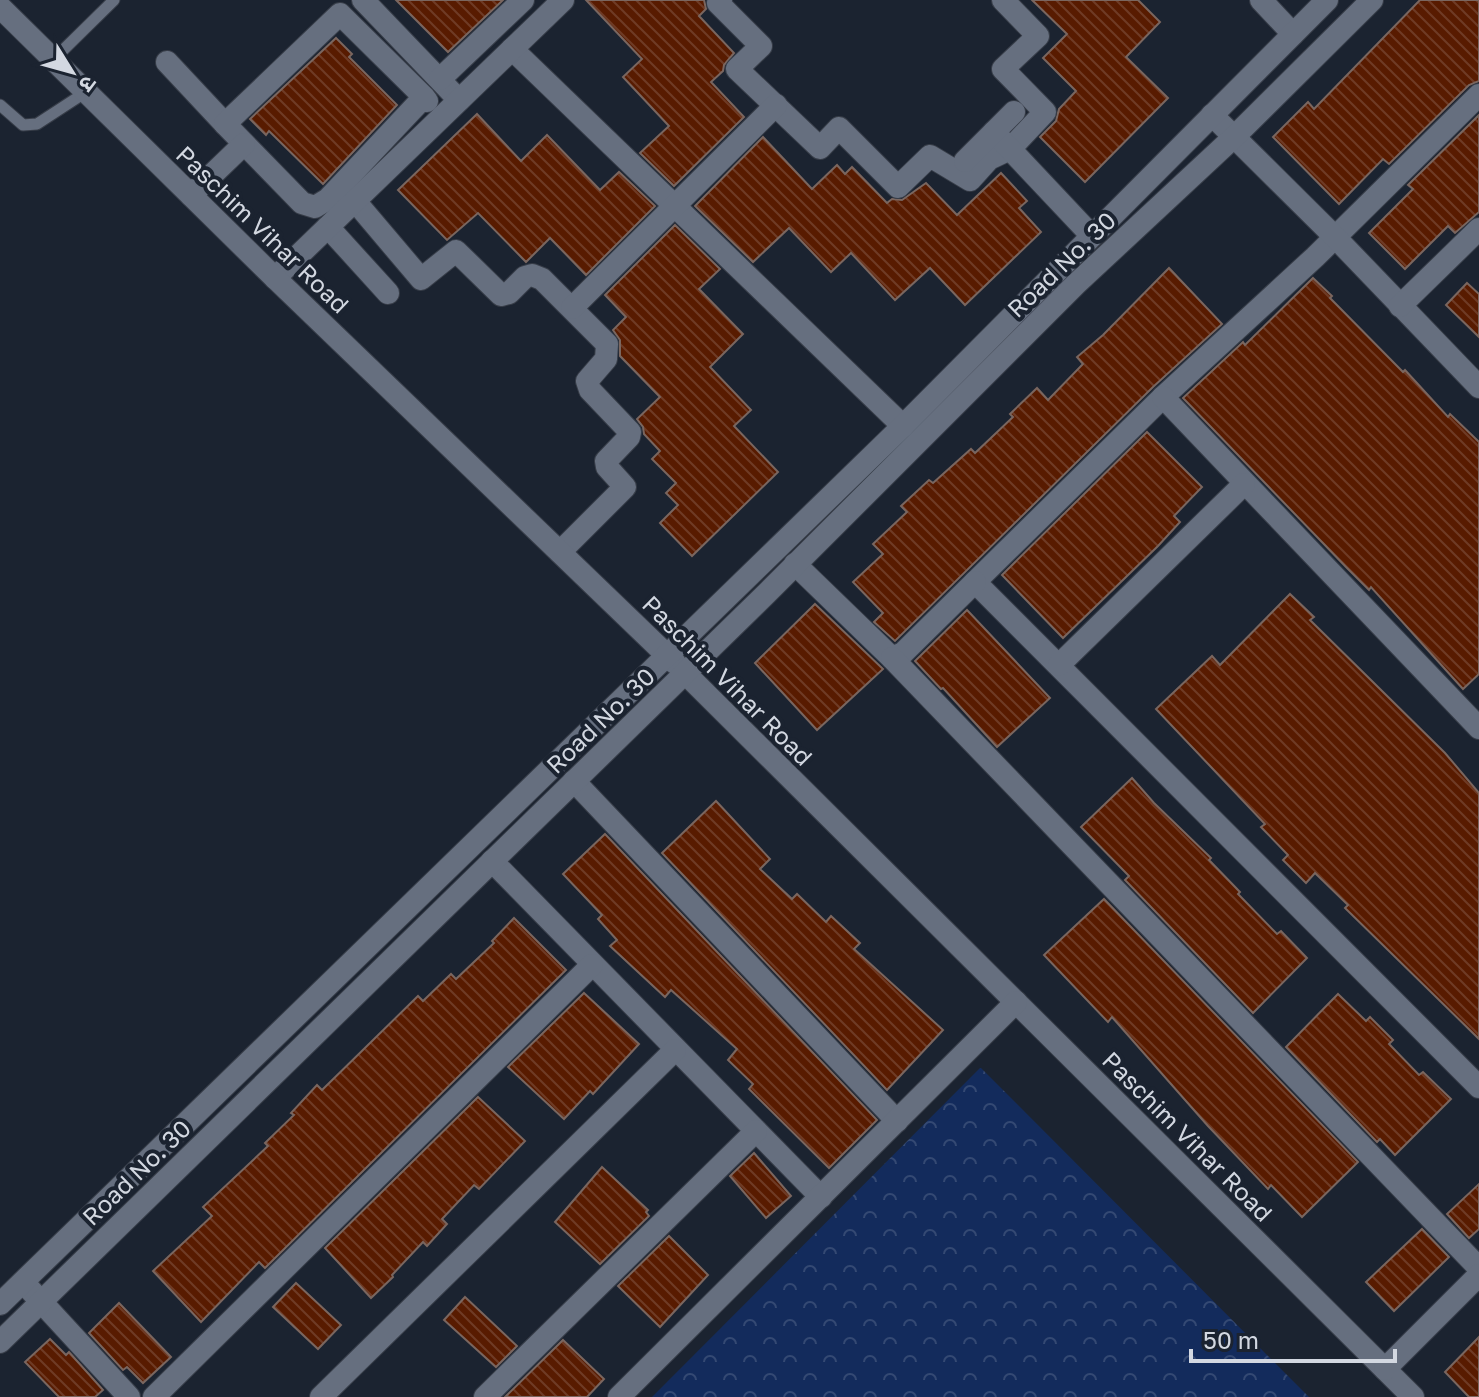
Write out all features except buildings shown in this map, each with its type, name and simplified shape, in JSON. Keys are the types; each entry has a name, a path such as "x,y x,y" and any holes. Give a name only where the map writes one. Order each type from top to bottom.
{"street":[{"path":"363,0 459,100"},
{"path":"440,79 523,0"},
{"path":"275,278 563,0"},
{"path":"721,0 718,3 761,46 737,69 820,148 839,128 898,187 930,156 970,180 989,159 1010,149 1045,112 1003,69 1038,36 1003,0"},
{"path":"1261,0 1293,34"},
{"name":"Road No. 30","path":"0,1304 903,426 1327,0"},
{"name":"Road No. 30","path":"0,1342 685,673 1076,284 1235,136 1372,0"},
{"path":"167,62 225,124 244,144 302,203 315,207 328,199 426,99 348,7 225,124"},
{"name":"Paschim Vihar Road","path":"3,16 54,59 275,278 667,655 1413,1397"},
{"path":"512,49 903,426"},
{"path":"892,658 903,653 1163,397 1335,237 1479,95"},
{"path":"572,308 776,105"},
{"path":"965,161 1014,112"},
{"path":"1212,115 1479,387"},
{"path":"994,132 1092,236"},
{"path":"191,195 244,144"},
{"path":"355,201 421,279 456,251 501,295 509,293 525,277 532,275 542,279 608,348 606,359 588,378 588,385 630,432 629,437 606,461 607,467 625,487 560,552"},
{"path":"328,227 388,293"},
{"path":"1400,306 1479,229"},
{"path":"1163,397 1479,728"},
{"path":"1059,665 1244,484"},
{"path":"795,564 892,658 1479,1268"},
{"path":"975,582 1479,1087"},
{"path":"574,781 897,1121"},
{"path":"492,861 821,1197"},
{"path":"154,1397 592,965"},
{"path":"619,1397 1016,1002"},
{"path":"321,1397 675,1050"},
{"path":"485,1397 756,1131"},
{"path":"1385,1369 1479,1275"},
{"path":"23,1282 123,1395"}],"lane":[{"path":"54,59 114,0"},
{"path":"0,105 23,125 37,124 86,92"}],"green space":[{"path":"980,1068 1309,1397 652,1397"}]}
